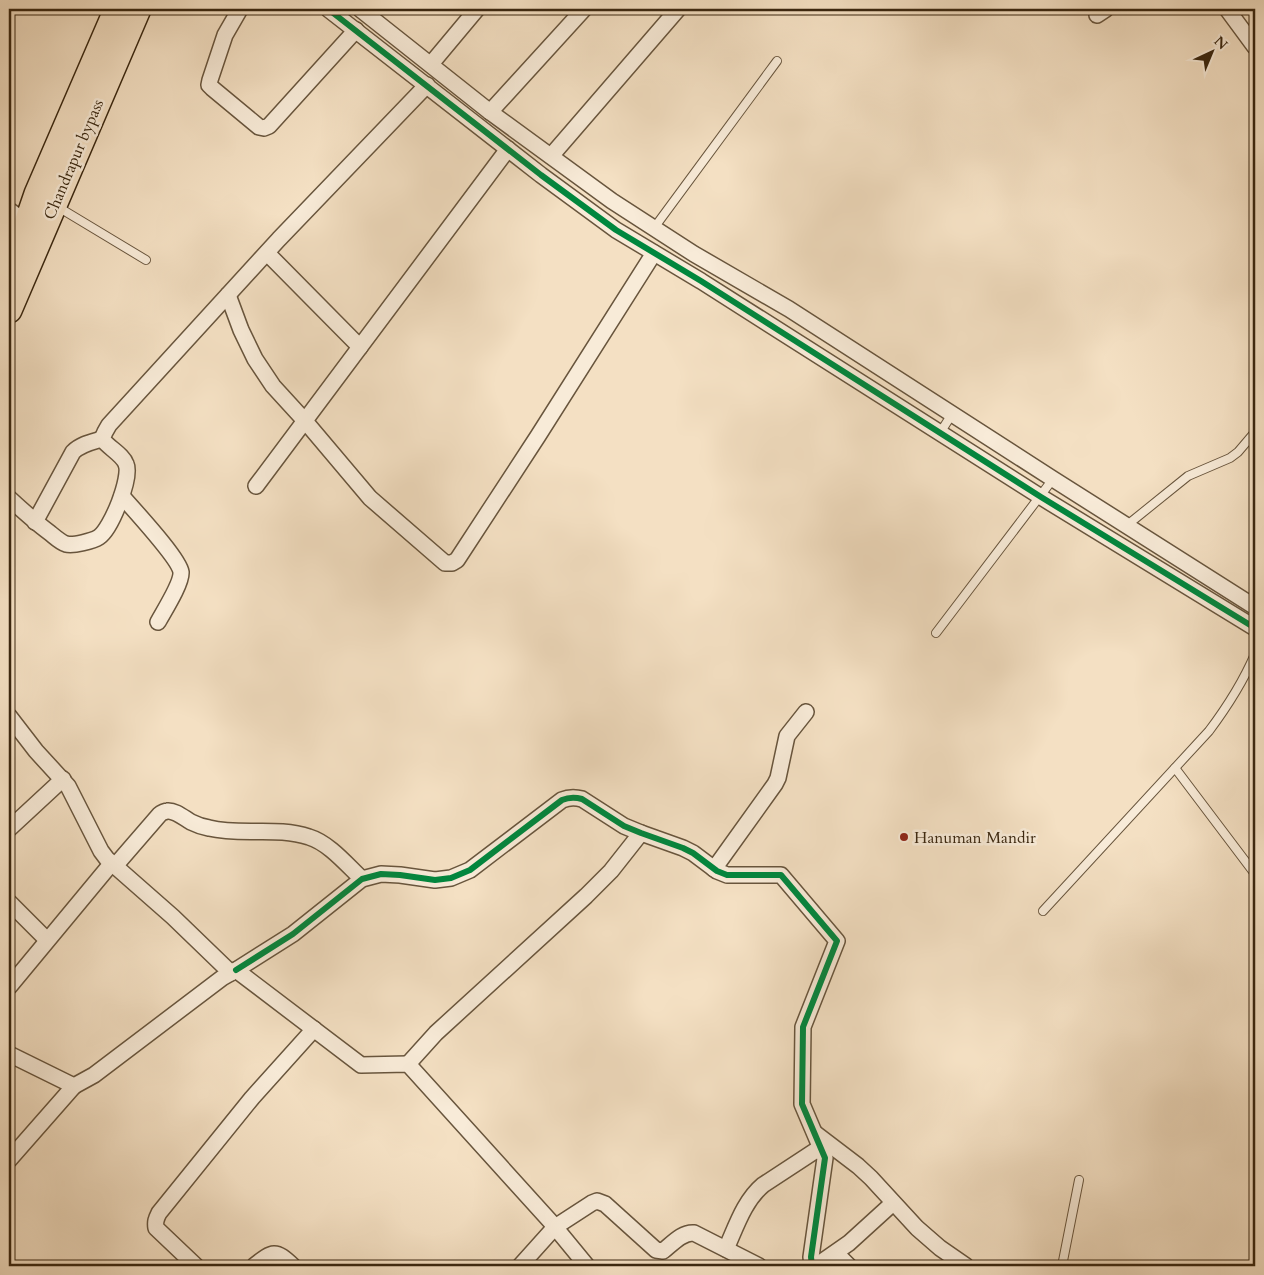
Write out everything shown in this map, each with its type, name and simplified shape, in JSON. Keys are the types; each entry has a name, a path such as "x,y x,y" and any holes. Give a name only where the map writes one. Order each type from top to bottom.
{"highway":[{"name":"Chandrapur bypass","path":"9,262 18,216 37,194 117,9"},
{"name":"Chandrapur bypass","path":"9,310 138,9"}],"street":[{"path":"240,9 225,35 209,85 259,127 264,128 269,126 356,30"},
{"path":"328,9 616,230 701,281 1041,497 1255,628"},
{"path":"431,64 477,9"},
{"path":"490,112 584,9"},
{"path":"552,156 678,9"},
{"path":"1227,9 1255,46"},
{"path":"366,11 490,112 612,201 694,254 789,309 1255,607"},
{"path":"102,439 109,425 266,253 427,86"},
{"path":"256,486 508,149"},
{"path":"228,295 241,330 255,359 273,386 370,498 444,562 452,563 457,560 495,502 654,252"},
{"path":"266,253 360,347"},
{"path":"9,498 35,522 65,544 99,538 116,512 128,470 122,458 107,446 102,439"},
{"path":"35,522 77,448 102,439"},
{"path":"122,496 172,555 181,572 179,582 158,622"},
{"path":"714,869 775,784 787,736 806,712"},
{"path":"9,716 36,751 71,790 103,854 113,865 233,972 361,1065 408,1064 436,1033 586,896 611,871 641,833"},
{"path":"9,829 63,779"},
{"path":"9,1160 74,1086 94,1075 222,978 293,934 362,879 381,874 435,880 451,878 470,870 562,800 568,797 576,797 624,826 693,853 714,869 727,875 781,876 837,941 803,1027 802,1104 825,1158 811,1257 814,1266 849,1244 893,1203"},
{"path":"9,987 113,865 160,814 166,811 173,812 193,823 210,828 294,833 310,837 331,850 362,879"},
{"path":"9,902 48,940"},
{"path":"196,1266 156,1228 157,1218 252,1098 314,1029"},
{"path":"9,1054 74,1086"},
{"path":"408,1064 555,1227 587,1266"},
{"path":"818,1140 858,1166 917,1228 940,1248 966,1266"},
{"path":"726,1249 750,1197 818,1140"},
{"path":"520,1266 555,1227 592,1203 600,1201 659,1251 664,1252 689,1232 760,1266"},
{"path":"254,1266 273,1253 278,1254 293,1266"},
{"path":"836,1253 849,1266"}],"lane":[{"path":"654,228 777,61"},
{"path":"54,204 146,260"},
{"path":"940,433 952,414"},
{"path":"1126,526 1188,476 1224,461 1238,452 1255,432"},
{"path":"936,633 1053,479"},
{"path":"1043,911 1209,731 1223,712 1248,670 1255,654"},
{"path":"1175,768 1255,874"},
{"path":"1062,1266 1079,1180"}],"cycle path":[{"path":"328,9 541,175 616,230 701,281 1041,497 1255,628"},
{"path":"236,970 293,934 362,879 381,874 435,880 451,878 470,870 562,800 570,798 582,799 624,826 683,848 717,871 727,875 781,875 837,941 803,1027 802,1104 825,1158 811,1257 812,1266"}],"place":[{"name":"Hanuman Mandir","path":"904,837"}]}
